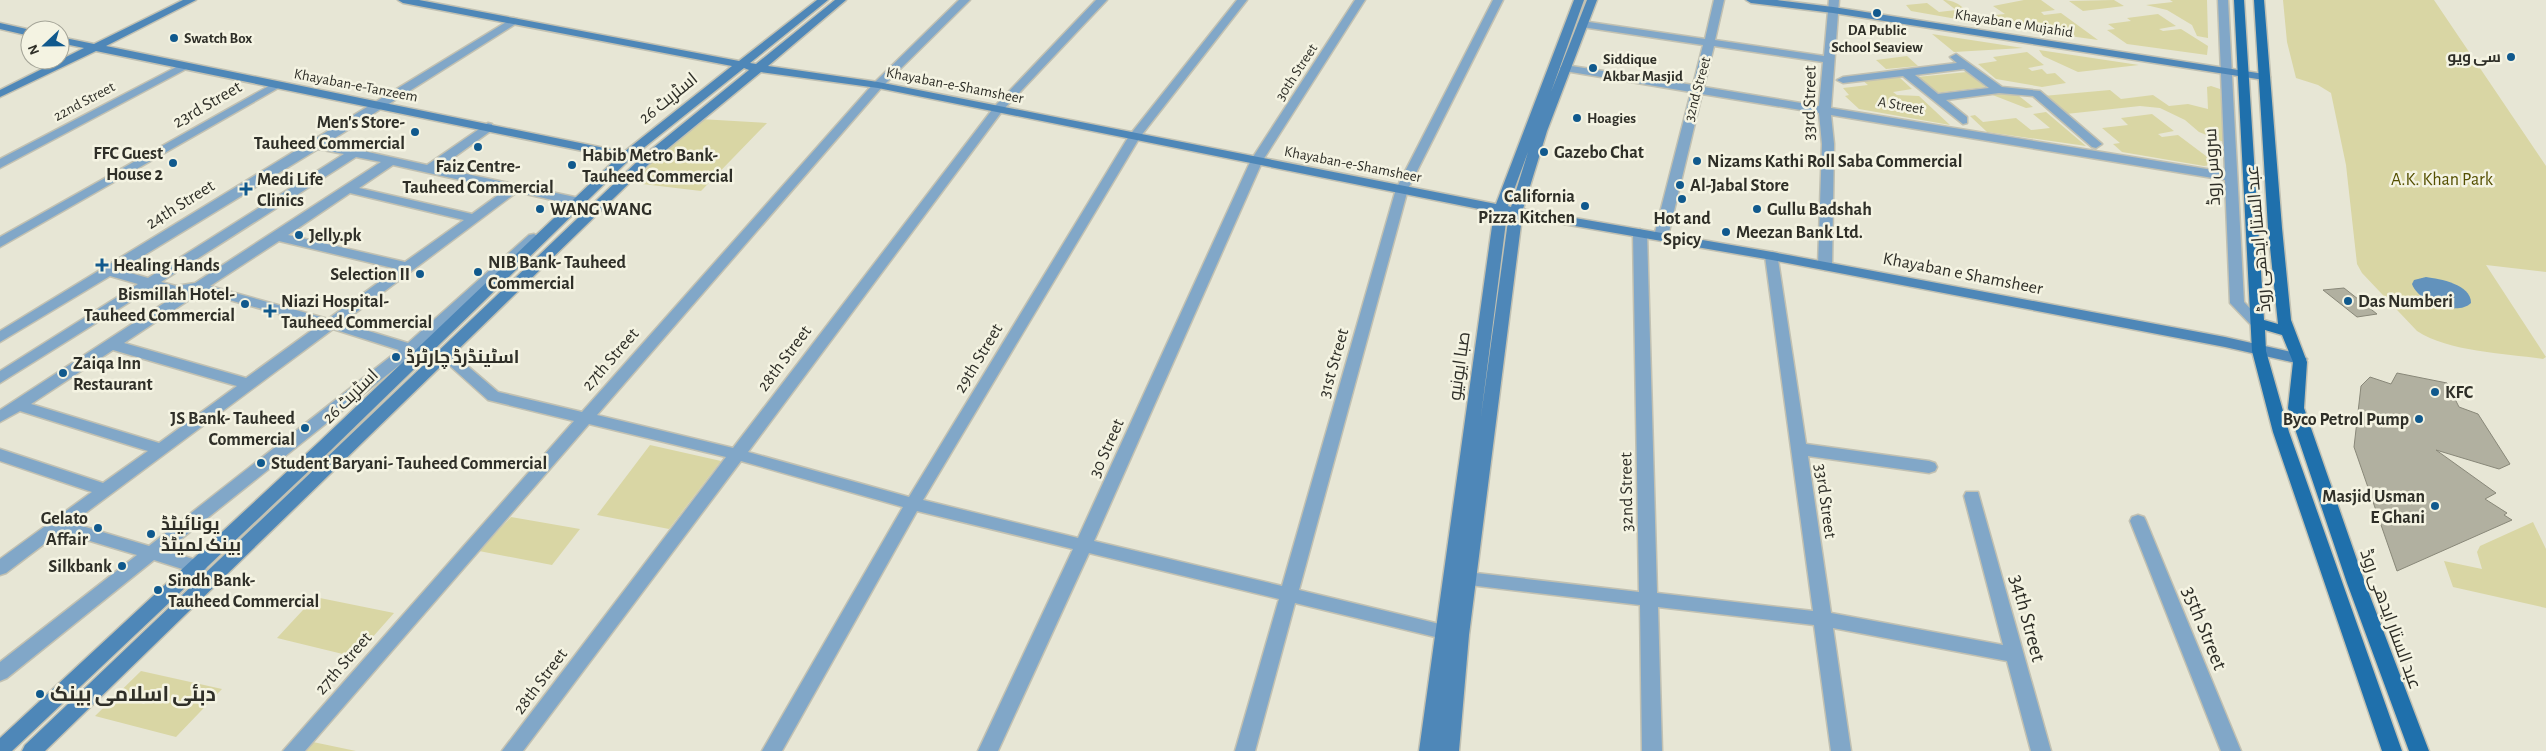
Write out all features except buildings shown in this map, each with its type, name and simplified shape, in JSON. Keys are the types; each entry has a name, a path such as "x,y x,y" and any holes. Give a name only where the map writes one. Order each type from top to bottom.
{"main road":[{"path":"0,94 179,0"},
{"path":"70,54 191,0"},
{"name":"Khayaban-e-Shamsheer","path":"403,0 759,68 878,85 999,108 1508,211"},
{"name":"اسٹریٹ 26","path":"0,750 198,566 416,350 626,156 823,0"},
{"name":"اسٹریٹ 26","path":"32,751 646,160 841,0"},
{"name":"صبا ایونیو","path":"1429,751 1451,634 1508,211 1579,0"},
{"name":"صبا ایونیو","path":"1449,751 1451,634 1468,579 1508,211 1592,0"},
{"name":"Khayaban e Mujahid","path":"1750,0 1834,5 2264,77"},
{"name":"عبد الستار ایدھی روڈ","path":"2239,0 2259,351 2281,432 2392,751"},
{"name":"عبد الستار ایدھی روڈ","path":"2259,0 2284,320 2300,360 2298,412 2356,582 2419,751"},
{"path":"1,27 20,31"},
{"name":"Khayaban-e-Tanzeem","path":"70,42 646,160"},
{"path":"0,87 35,70"},
{"name":"Khayaban e Shamsheer","path":"1508,211 1772,256 2225,342 2300,360"},
{"path":"2257,324 2289,332"}],"street":[{"name":"27th Street","path":"293,751 878,85 965,0"},
{"name":"28th Street","path":"512,751 999,108 1102,0"},
{"name":"29th Street","path":"772,751 914,504 1135,136 1242,0"},
{"name":"30th Street","path":"1258,160 1360,0"},
{"name":"31st Street","path":"1244,751 1402,189 1498,0"},
{"name":"32nd Street","path":"1661,236 1688,120 1699,90 1719,0"},
{"name":"سروس روڈ","path":"2223,0 2237,303 2257,324"},
{"name":"33rd Street","path":"1825,266 1828,144 1825,109 1834,5"},
{"name":"24th Street","path":"0,337 314,144 381,106 513,21"},
{"path":"1582,24 1829,60"},
{"path":"1956,57 1999,90"},
{"path":"1843,80 1967,65"},
{"name":"22nd Street","path":"0,164 184,66"},
{"name":"A Street","path":"1566,68 2231,177"},
{"path":"1906,73 1963,120"},
{"name":"23rd Street","path":"0,243 276,85"},
{"path":"1936,98 1999,90 2036,93 2096,144"},
{"path":"429,169 488,127"},
{"path":"314,144 578,201"},
{"path":"0,378 354,153"},
{"name":"30 Street","path":"988,751 1258,160"},
{"path":"0,417 391,161"},
{"path":"0,568 515,188"},
{"path":"348,190 474,218"},
{"name":"32nd Street","path":"1640,233 1652,751"},
{"path":"276,236 407,267"},
{"name":"33rd Street","path":"1772,256 1840,751"},
{"path":"108,271 176,290 198,287 416,350"},
{"path":"111,344 248,384"},
{"path":"0,673 152,553 416,350"},
{"path":"445,354 494,396 736,454 914,504 1451,634"},
{"path":"18,405 161,448"},
{"path":"1799,449 1929,467"},
{"path":"0,455 105,490"},
{"name":"34th Street","path":"1972,496 2041,751"},
{"name":"35th Street","path":"2138,521 2231,751"},
{"path":"57,525 198,566"},
{"path":"1468,579 1823,619 2015,655"}],"green space":[{"path":"1943,0 1948,0 1962,6 1974,22 1911,11 1906,5 1927,3 1939,12 1956,10"},
{"path":"2024,0 2041,0 2055,10 2041,12 2044,15 2061,13 2098,40 1999,26 1998,22 1986,16 2005,14 1993,6"},
{"path":"2114,0 2124,6 2083,11 2069,1"},
{"path":"2170,0 2207,0 2208,38 2197,36 2192,25 2167,10 2146,5 2173,2"},
{"name":"A.K. Khan Park","path":"2283,0 2434,0 2546,166 2546,272 2486,265 2546,357 2543,359 2477,351 2430,338 2417,331 2362,273 2357,264 2346,165 2331,93 2318,85 2296,78 2287,42"},
{"path":"2158,14 2176,26 2159,29 2163,31 2181,29 2208,46 2207,55 2127,44 2107,30 2115,29 2108,24 2131,21 2127,18"},
{"path":"1932,34 2023,48 1954,52"},
{"path":"2039,50 2139,65 2078,72 2043,56"},
{"path":"2027,52 2044,65 2028,68 2032,71 2042,69 2047,74 2055,73 2066,83 2042,87 1996,79 1978,64 1997,61 1993,57"},
{"path":"1907,56 1918,66 1886,69 1876,60"},
{"path":"1967,72 1985,87 1934,93 1917,77"},
{"path":"1898,76 1912,89 1893,92 1897,95 1919,96 1950,125 1859,109 1845,96 1849,95 1843,88 1868,85 1862,80"},
{"path":"2211,86 2220,89 2226,143 2199,132 2185,120 2160,108 2140,106 2066,114 2043,96 2110,90 2121,99 2153,95 2169,106 2188,104 2208,109 2207,87"},
{"path":"2014,92 2033,107 2026,108 1990,94"},
{"path":"2046,112 2086,146 1987,132 1970,116 1975,115 1983,122 2016,118 2031,130 2050,128 2033,114"},
{"path":"2152,114 2174,131 2158,134 2162,137 2178,135 2210,159 2211,165 2204,166 2122,152 2113,144 2120,143 2102,128 2128,125 2121,118"},
{"path":"700,119 767,123 701,191 634,183 655,159"},
{"path":"650,445 721,461 669,529 597,515"},
{"path":"511,517 580,529 552,565 479,551"},
{"path":"2533,522 2546,549 2546,608 2453,587 2444,561 2482,569 2477,552 2480,546"},
{"path":"315,597 394,613 355,657 277,638"},
{"path":"141,671 222,689 176,737 95,716"},
{"path":"313,742 356,751 305,751"}],"water":[{"path":"2426,277 2446,281 2460,287 2466,291 2471,303 2465,307 2447,308 2429,301 2415,290 2412,284 2414,280"}],"place":[{"name":"DA Public School Seaview","path":"1877,13"},
{"name":"Swatch Box","path":"174,38"},
{"name":"سی ویو","path":"2511,57"},
{"name":"Siddique Akbar Masjid","path":"1593,68"},
{"name":"Hoagies","path":"1577,118"},
{"name":"Men's Store- Tauheed Commercial","path":"415,132"},
{"name":"Faiz Centre- Tauheed Commercial","path":"478,147"},
{"name":"Gazebo Chat","path":"1544,152"},
{"name":"Nizams Kathi Roll Saba Commercial","path":"1697,161"},
{"name":"FFC Guest House 2","path":"173,163"},
{"name":"Habib Metro Bank- Tauheed Commercial","path":"572,165"},
{"name":"Al-Jabal Store","path":"1680,185"},
{"name":"Medi Life Clinics","path":"246,189"},
{"name":"Hot and Spicy","path":"1682,199"},
{"name":"California Pizza Kitchen","path":"1585,206"},
{"name":"WANG WANG","path":"540,209"},
{"name":"Gullu Badshah","path":"1757,209"},
{"name":"Meezan Bank Ltd.","path":"1726,232"},
{"name":"Jelly.pk","path":"299,235"},
{"name":"Healing Hands","path":"102,265"},
{"name":"NIB Bank- Tauheed Commercial","path":"478,272"},
{"name":"Selection II","path":"420,274"},
{"name":"Das Numberi","path":"2348,301"},
{"name":"Bismillah Hotel- Tauheed Commercial","path":"245,304"},
{"name":"Niazi Hospital- Tauheed Commercial","path":"270,311"},
{"name":"اسٹینڈرڈ چارٹرڈ","path":"396,357"},
{"name":"Zaiqa Inn Restaurant","path":"63,373"},
{"name":"KFC","path":"2435,392"},
{"name":"Byco Petrol Pump","path":"2419,419"},
{"name":"JS Bank- Tauheed Commercial","path":"305,428"},
{"name":"Student Baryani- Tauheed Commercial","path":"261,463"},
{"name":"Masjid Usman E Ghani","path":"2435,506"},
{"name":"Gelato Affair","path":"98,528"},
{"name":"یونائیٹڈ بینک لمیٹڈ","path":"151,534"},
{"name":"Silkbank","path":"122,566"},
{"name":"Sindh Bank- Tauheed Commercial","path":"158,590"},
{"name":"دبئی اسلامی بینک","path":"40,694"}]}
